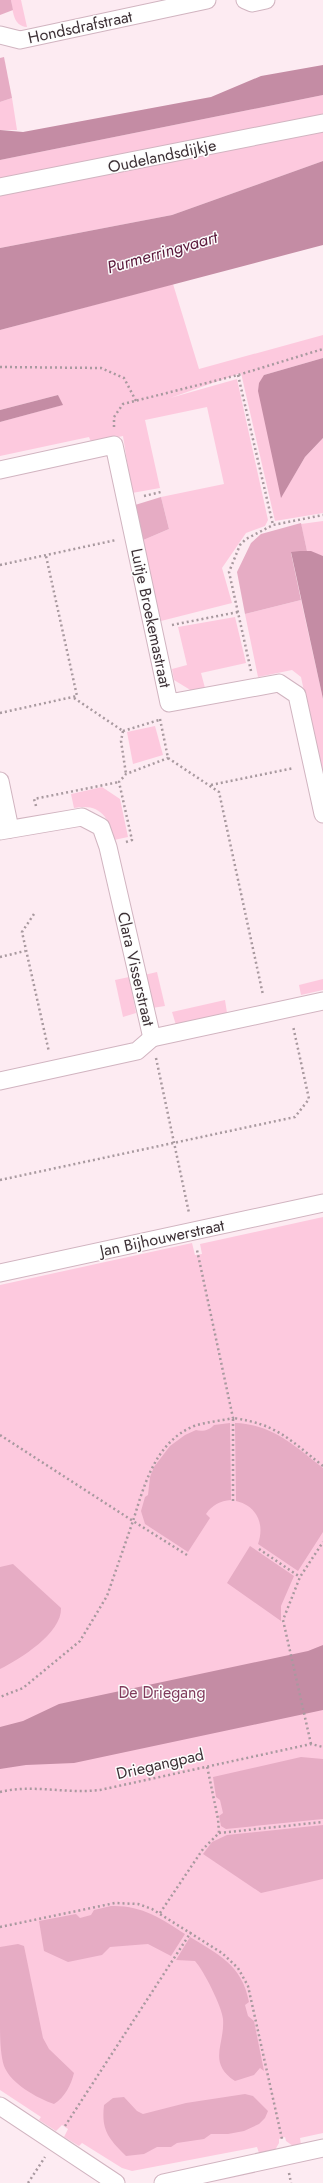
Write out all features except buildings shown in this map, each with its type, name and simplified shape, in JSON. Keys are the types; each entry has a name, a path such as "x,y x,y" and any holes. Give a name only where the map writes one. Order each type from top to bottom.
{"street":[{"name":"Hondsdrafstraat","path":"0,35 20,40 207,0"},
{"path":"245,0 252,3 266,0"},
{"name":"Oudelandsdijkje","path":"0,187 323,123"},
{"path":"0,470 114,445"},
{"name":"Luitje Broekemastraat","path":"114,445 169,703 279,683 298,695 323,814"},
{"path":"0,781 5,830"},
{"name":"Clara Visserstraat","path":"5,830 82,817 101,827 108,847 152,1038 323,1001"},
{"path":"0,1081 137,1051 152,1038"},
{"name":"Jan Bijhouwerstraat","path":"0,1273 323,1203"},
{"path":"0,2106 116,2183"},
{"path":"163,2183 323,2148"}],"path":[{"path":"114,445 114,417 123,404 238,375 323,349"},
{"path":"0,367 102,368 124,378 136,401"},
{"path":"238,375 273,525"},
{"path":"254,687 229,572 234,558 240,545 246,539 273,525 323,515"},
{"path":"0,565 134,536"},
{"path":"46,556 76,696 74,697"},
{"path":"154,629 238,612"},
{"path":"0,713 74,697 123,731"},
{"path":"123,731 159,720 168,758 219,792 267,1013"},
{"path":"123,731 122,741 126,774"},
{"path":"40,824 34,798 119,782 126,774 168,758"},
{"path":"211,786 312,764"},
{"path":"108,847 132,840 119,782"},
{"path":"34,914 22,932 25,951 53,1069"},
{"path":"0,957 25,951"},
{"path":"0,1180 295,1117 309,1099 290,1008"},
{"path":"152,1038 176,1142 193,1231 233,1418 233,1501"},
{"path":"0,1697 23,1688 80,1641 107,1596 133,1522 147,1476 166,1446 194,1426 233,1418 254,1421 274,1428 323,1466"},
{"path":"0,1435 133,1522 187,1554"},
{"path":"311,1744 308,1724 283,1620 300,1577 323,1542"},
{"path":"259,1549 300,1577"},
{"name":"Driegangpad","path":"0,1792 21,1788 74,1792 100,1790 311,1744 323,1747"},
{"path":"207,1766 218,1819 218,1833"},
{"path":"160,1914 202,1849 218,1833 323,1822"},
{"path":"0,1927 115,1902 138,1904 160,1914 222,1952 238,1968 248,1986 286,2156"},
{"path":"28,2183 191,1932"}],"green space":[{"path":"11,0 21,0 27,27 22,26 16,21"},
{"path":"323,95 323,118 0,182 0,160"},
{"path":"12,98 17,130 0,130 0,102"},
{"path":"323,128 323,161 172,215 0,248 0,194"},
{"path":"173,284 199,369 323,335 323,358 264,375 281,497 305,457 323,438 323,513 275,521 241,373 170,398 237,379 268,520 265,526 246,533 222,568 232,603 157,622 141,541 169,529 161,497 224,484 207,407 145,420 160,488 132,493 123,436 91,442 89,437 0,456 0,422 62,405 58,395 0,410 0,330"},
{"path":"323,521 323,556 307,551 301,524"},
{"path":"301,600 323,699 323,782 301,677 292,670 258,677 245,614"},
{"path":"235,617 246,663 201,673 205,688 192,691 174,680 172,669 187,665 178,627"},
{"path":"155,726 163,755 133,764 127,732"},
{"path":"102,787 120,799 128,837 114,840 106,818 97,810 83,807 74,808 71,794"},
{"path":"157,972 165,1006 152,1008 144,975"},
{"path":"129,977 136,1013 123,1017 115,980"},
{"path":"323,979 323,990 301,995 299,985"},
{"path":"225,1000 227,1013 176,1025 172,1012"},
{"name":"De Driegang","path":"323,1217 323,2133 300,2138 301,2145 293,2146 286,2141 285,2137 279,2139 279,2143 275,2150 259,2153 257,2147 132,2171 122,2168 82,2143 79,2146 64,2137 68,2129 62,2125 56,2131 39,2120 41,2117 0,2090 0,1285 192,1243 195,1255 202,1254 200,1244"}],"shaded area":[{"path":"0,0 11,0 13,10 0,15"},
{"path":"4,57 12,98 0,102 0,58"},
{"path":"161,497 169,529 141,541 135,505"},
{"path":"301,523 307,551 291,553 301,600 245,614 237,572 251,543 261,534"},
{"path":"230,1423 231,1500 223,1501 208,1511 206,1514 210,1518 188,1552 145,1524 141,1511 145,1497 148,1495 150,1477 154,1467 170,1446 185,1435 196,1430 206,1430 214,1425"},
{"path":"235,1423 248,1424 272,1432 293,1445 323,1468 323,1532 298,1571 258,1544 260,1537 260,1523 258,1517 249,1507 236,1501"},
{"path":"250,1546 294,1576 281,1606 281,1621 227,1583"},
{"path":"13,1564 61,1608 55,1627 47,1636 28,1652 0,1669 0,1567"},
{"path":"301,1757 323,1759 323,1819 226,1829 221,1826 219,1816 223,1813 220,1800 216,1797 213,1777"},
{"path":"323,1825 323,1879 261,1893 203,1854 212,1842 227,1835"},
{"path":"111,1906 122,1906 141,1910 159,1918 185,1934 171,1956 148,1944 110,1947 102,1955 68,1962 44,1951 39,1921 76,1914 80,1918 91,1915 94,1910"},
{"path":"190,1937 219,1955 241,1978 246,1989 249,2002 245,2005 248,2016 254,2021 264,2071 260,2068 254,2075 235,2081 222,2067 219,2060 219,2053 223,2019 216,1998 195,1961 176,1960"},
{"path":"18,1944 24,1946 43,2038 49,2049 74,2073 67,2090 54,2104 25,2090 12,2079 4,2066 0,2032 0,1947"},
{"path":"245,2094 253,2096 268,2111 265,2118 259,2124 244,2131 228,2134 211,2134 204,2139 177,2143 171,2147 157,2147 144,2154 126,2156 115,2145 105,2128 103,2114 104,2105 113,2098 124,2097 137,2111 143,2114 186,2103"}],"water":[{"path":"323,65 323,95 0,160 0,130 23,132 211,97 261,76"},
{"name":"Purmerringvaart","path":"323,161 323,245 0,330 0,248 172,215"},
{"path":"323,358 323,438 305,457 281,498 258,391 259,383 264,375"},
{"path":"58,395 63,405 0,422 0,410"},
{"path":"311,551 323,556 323,699 291,552"},
{"path":"323,1645 323,1710 74,1763 26,1765 0,1769 0,1727 23,1721 59,1704 308,1651"}]}
